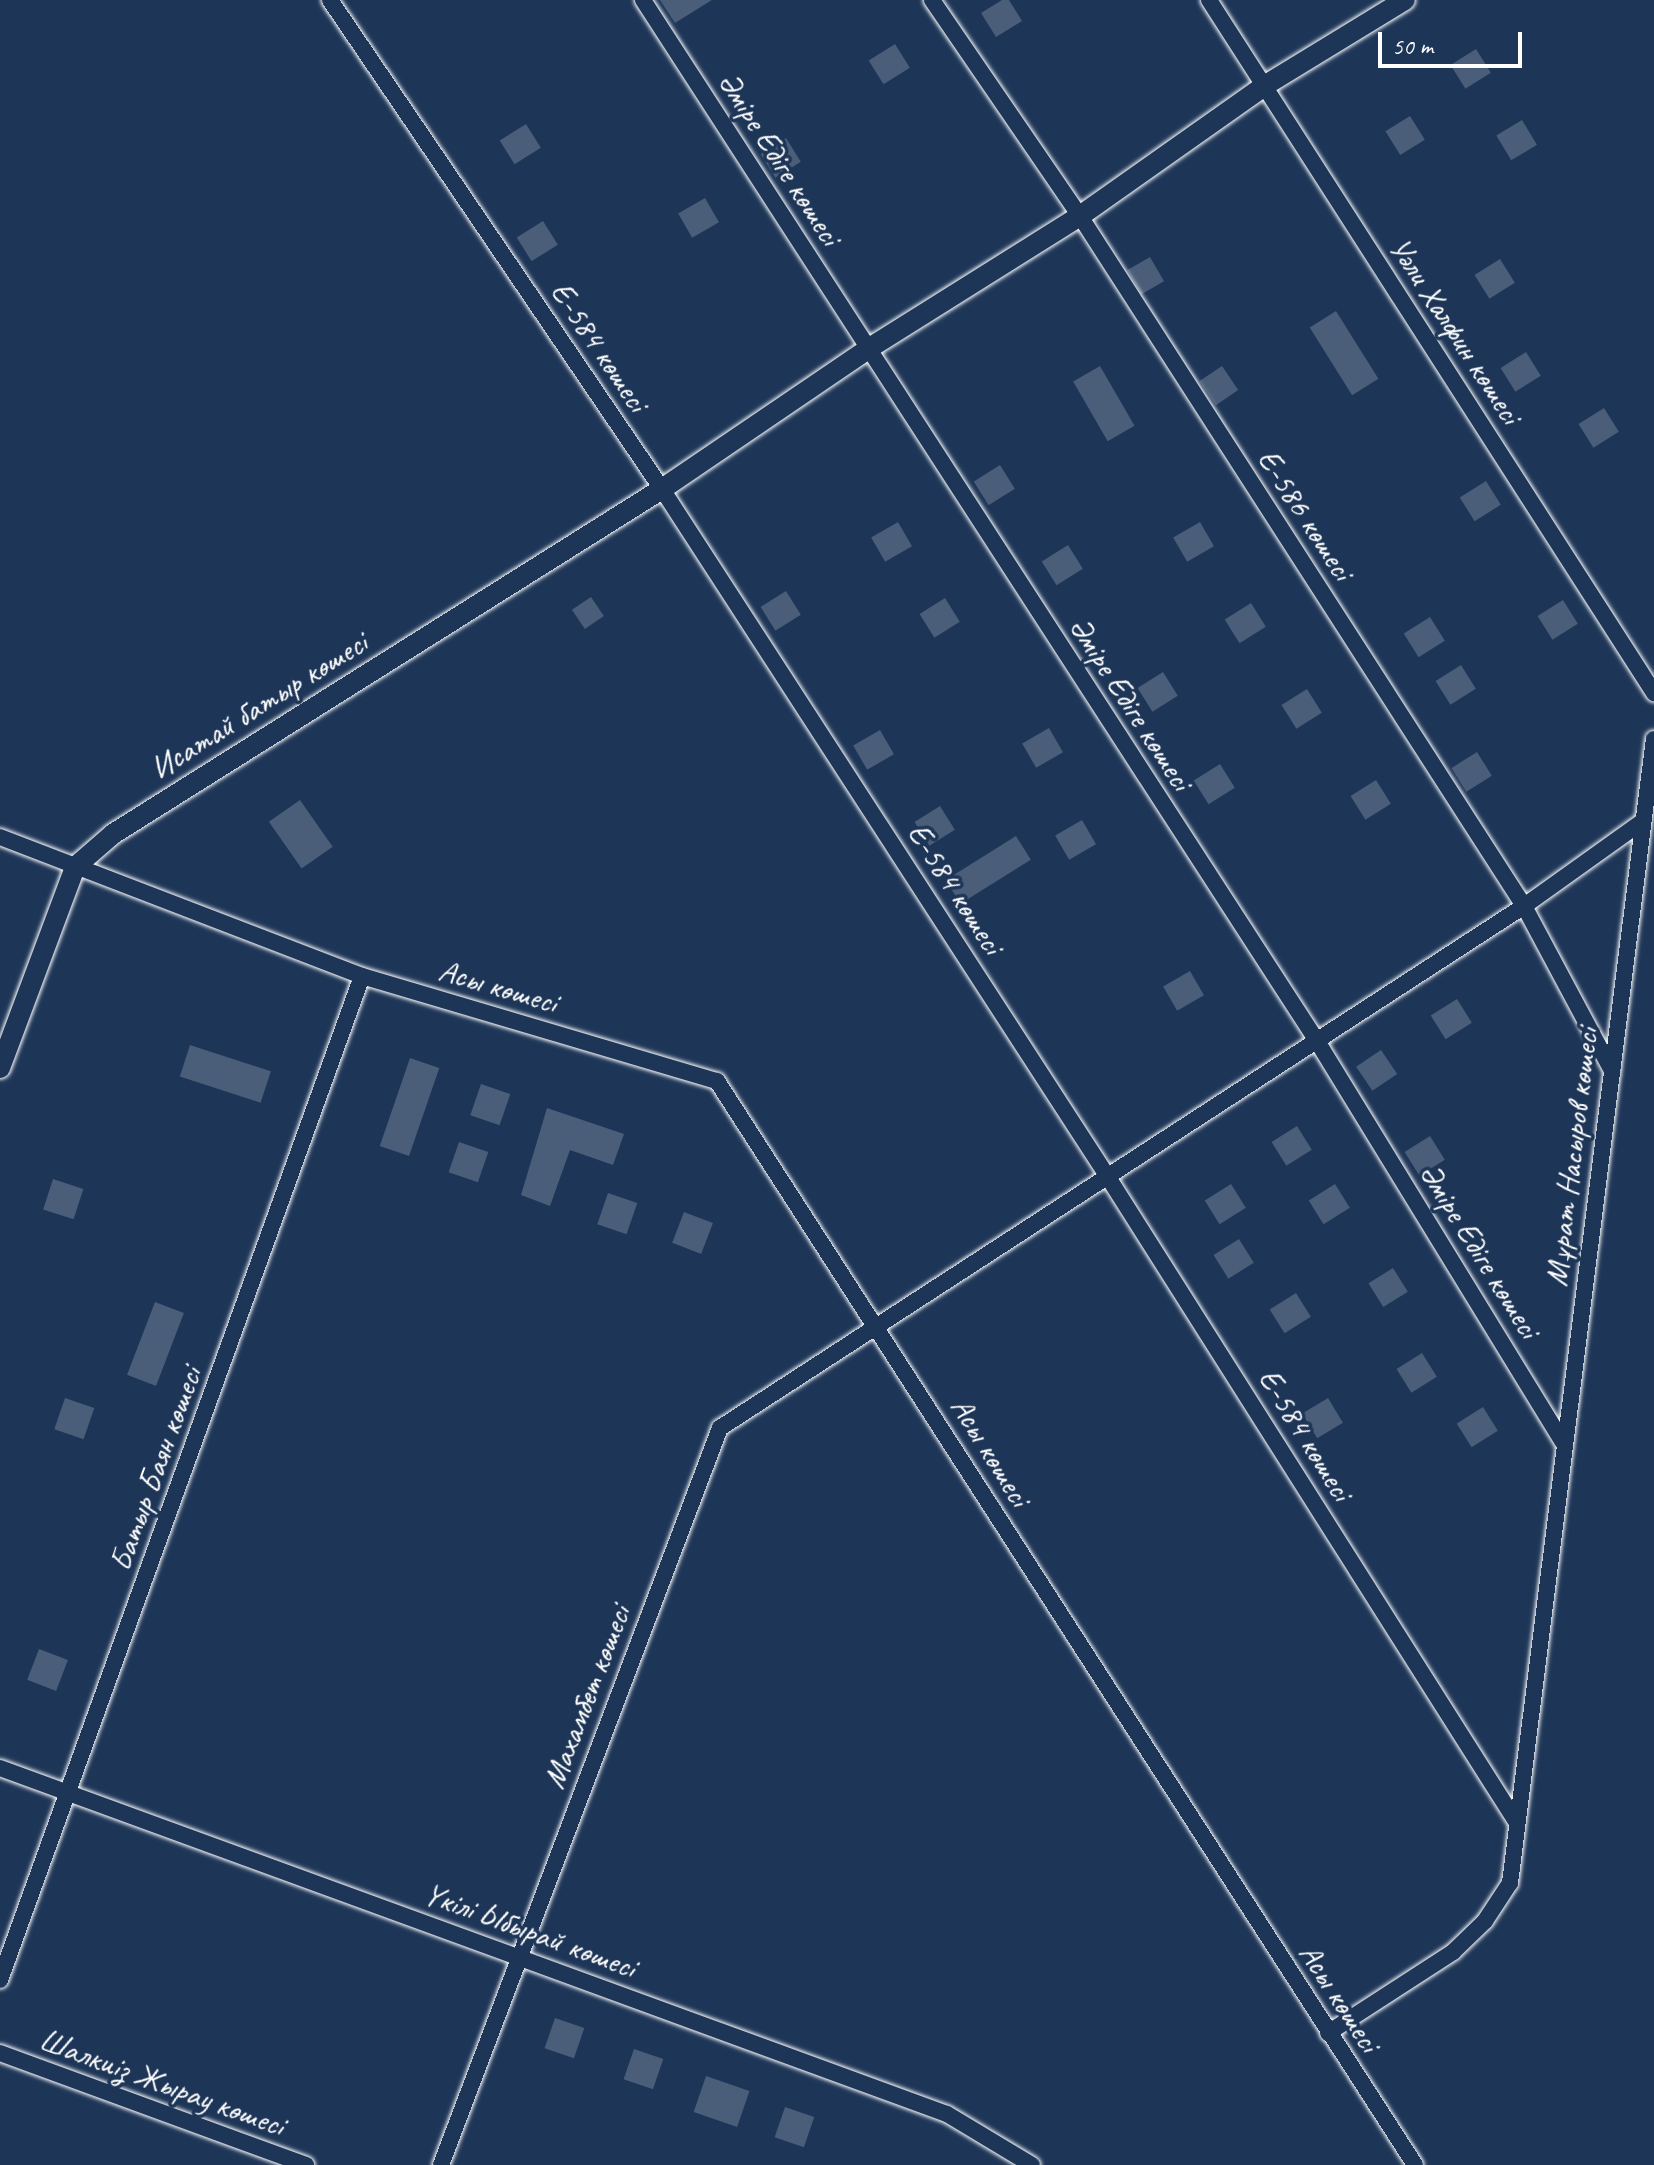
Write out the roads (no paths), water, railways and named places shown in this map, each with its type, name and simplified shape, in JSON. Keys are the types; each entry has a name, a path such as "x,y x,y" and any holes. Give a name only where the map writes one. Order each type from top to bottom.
{"street":[{"name":"Е-584 көшесі","path":"330,0 662,489 1106,1174 1515,1820"},
{"name":"Әміре Едіге көшесі","path":"643,0 1317,1041 1563,1442"},
{"name":"Е-586 көшесі","path":"932,0 1080,216 1524,906 1612,1071"},
{"name":"Уәли Халфин көшесі","path":"1209,0 1654,693"},
{"name":"Исатай батыр көшесі","path":"0,1068 75,867 113,834 662,489 868,349 1080,216 1264,86 1405,0"},
{"name":"Мұрат Насыров көшесі","path":"1328,2033 1453,1952 1485,1921 1510,1883 1515,1820 1654,739"},
{"name":"Махамбет көшесі","path":"441,2165 517,1956 720,1428 880,1326 1106,1174 1524,906 1643,821"},
{"name":"Асы көшесі","path":"0,837 362,976 717,1081 880,1326 1096,1676 1415,2165"},
{"name":"Батыр Баян көшесі","path":"0,1980 70,1794 362,976"},
{"name":"Үкілі Ыбырай көшесі","path":"0,1768 947,2114 1032,2165"},
{"name":"Шалкиіз Жырау көшесі","path":"0,2053 306,2165"}]}
